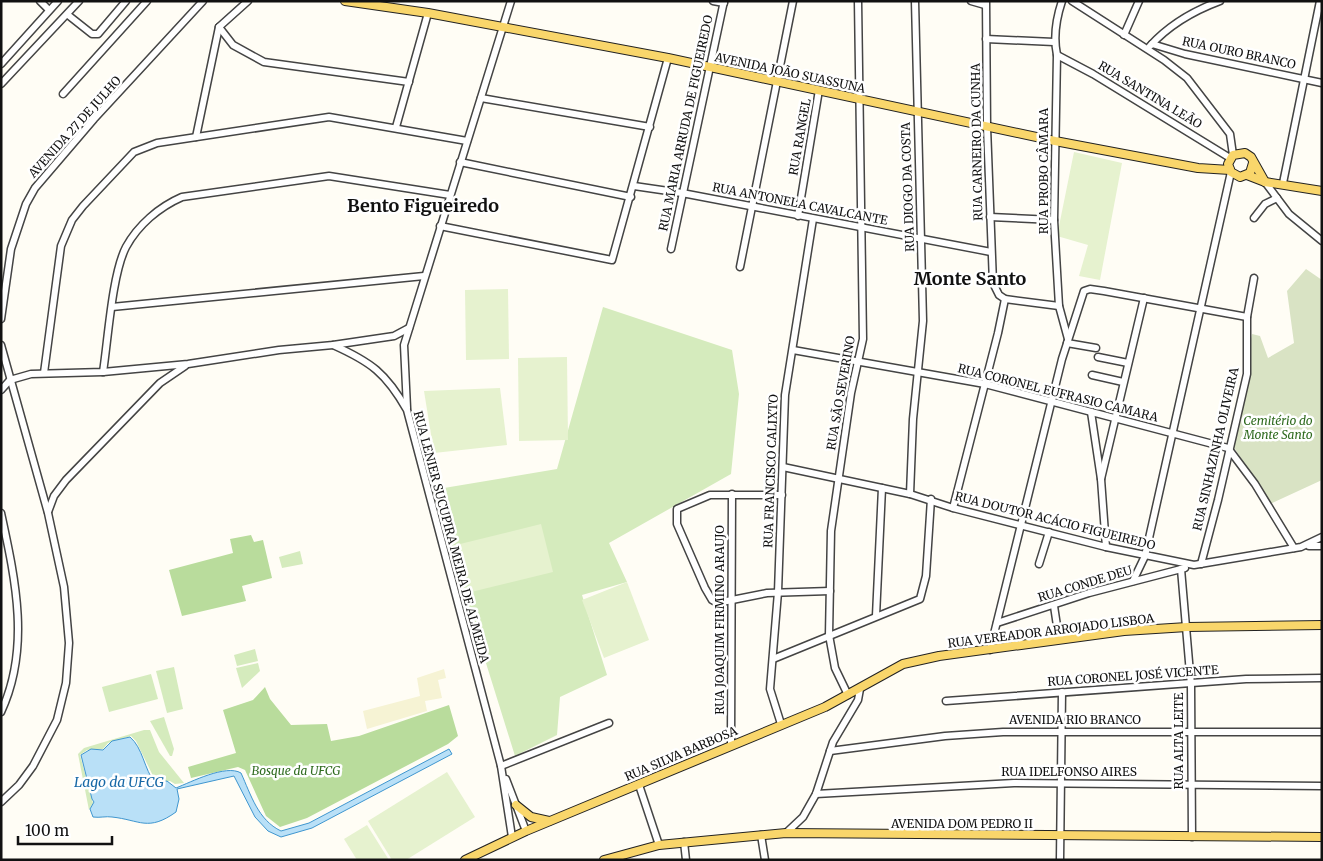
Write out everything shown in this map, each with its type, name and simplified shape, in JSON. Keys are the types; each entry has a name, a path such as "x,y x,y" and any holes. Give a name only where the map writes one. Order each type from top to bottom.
{"main road":[{"name":"AVENIDA JOÃO SUASSUNA","path":"345,1 503,27 668,58 1055,141 1198,168 1230,172"},
{"path":"1253,164 1252,170 1247,175 1240,177 1230,172 1231,156 1245,153 1251,157 1264,182"},
{"path":"1247,175 1264,182 1283,183 1322,191"},
{"name":"RUA VEREADOR ARROJADO LISBOA","path":"903,664 939,656 1059,639 1187,627 1322,625"},
{"name":"RUA SILVA BARBOSA","path":"466,860 551,821 848,695 903,664"},
{"path":"516,805 531,817 551,821"},
{"name":"AVENIDA DOM PEDRO II","path":"604,860 659,845 786,833 1322,837"}],"street":[{"path":"40,1 50,10"},
{"path":"2,62 58,1"},
{"path":"1,84 68,15 79,1"},
{"path":"68,15 92,34 98,34 126,1"},
{"name":"AVENIDA 27 DE JULHO","path":"1,319 11,249 26,204 35,188 94,119 203,1"},
{"path":"196,137 219,27 248,1"},
{"path":"407,410 404,345 511,1"},
{"path":"713,1 724,2"},
{"path":"740,267 793,1"},
{"name":"RUA SÃO SEVERINO","path":"848,695 835,668 829,635 831,531 837,478 857,362 863,340 857,1"},
{"name":"RUA DIOGO DA COSTA","path":"910,494 913,419 922,321 915,1"},
{"path":"971,1 985,3"},
{"name":"RUA PROBO CÂMARA","path":"1062,1 1056,21 1054,42 1057,55 1054,220 1059,306 1068,342"},
{"path":"1072,1 1188,78 1230,134 1231,156"},
{"path":"1124,35 1138,1"},
{"path":"1147,50 1171,25 1201,8 1220,1"},
{"path":"1283,183 1320,1"},
{"path":"63,94 146,2"},
{"name":"RUA MARIA ARRUDA DE FIGUEIREDO","path":"671,249 724,2"},
{"name":"RUA CARNEIRO DA CUNHA","path":"985,3 987,127 993,283 999,295 1005,299"},
{"path":"396,127 428,14"},
{"path":"219,27 232,45 264,62 409,82"},
{"path":"986,39 1054,42"},
{"name":"RUA OURO BRANCO","path":"1152,44 1185,54 1322,83"},
{"name":"RUA SANTINA LEÃO","path":"1057,55 1102,78 1231,156"},
{"path":"440,226 612,260 668,58"},
{"name":"RUA RANGEL","path":"798,216 819,90"},
{"path":"481,98 650,127"},
{"path":"44,373 61,246 72,220 134,152 157,143 330,117 467,140"},
{"path":"460,162 631,196"},
{"path":"1132,581 1144,556 1230,172"},
{"path":"103,372 120,263 130,241 162,207 182,197 329,176 450,195"},
{"path":"1264,182 1290,214 1322,241"},
{"name":"RUA ANTONELA CAVALCANTE","path":"634,186 753,206 812,219 991,252"},
{"path":"1254,218 1265,204 1277,198"},
{"path":"990,217 1054,220"},
{"name":"RUA FRANCISCO CALIXTO","path":"781,724 770,693 778,592 785,395 812,219"},
{"path":"112,307 424,276"},
{"name":"RUA SINHAZINHA OLIVEIRA","path":"1197,564 1218,500 1228,448 1247,374 1247,317 1254,278"},
{"path":"990,650 1020,524 1068,342 1083,293 1090,289 1247,317"},
{"path":"1101,480 1144,298"},
{"path":"953,508 961,471 986,384 1005,299 1059,306"},
{"path":"1,390 10,380 20,376 44,373 103,372 188,364 279,350 333,345 394,336 409,328"},
{"path":"394,336 404,345"},
{"path":"358,356 360,340"},
{"path":"1068,342 1096,348"},
{"path":"1,345 48,513 67,610 69,649 65,690 57,720 47,743 19,785 1,802"},
{"name":"RUA LENIER SUCUPIRA MEIRA DE ALMEIDA","path":"333,345 358,356 377,368 394,387 407,410 501,766 512,838"},
{"name":"RUA CORONEL EUFRASIO CAMARA","path":"793,350 986,384 1228,448"},
{"path":"1098,357 1128,363"},
{"path":"48,513 54,496 66,480 160,383 174,371 188,364"},
{"path":"1092,375 1123,382"},
{"path":"394,387 402,387 405,384"},
{"path":"1091,412 1101,480 1106,547"},
{"path":"1228,448 1256,484 1294,548"},
{"name":"RUA DOUTOR ACÁCIO FIGUEIREDO","path":"783,467 931,499 953,508 1144,556 1197,564 1308,545 1322,537"},
{"path":"876,616 882,488"},
{"path":"782,495 710,494 677,509 677,524 712,600 720,604 778,592 830,590"},
{"name":"RUA JOAQUIM FIRMINO ARAUJO","path":"731,745 732,494"},
{"path":"773,659 920,599 926,576 931,499"},
{"path":"1,513 14,581 18,623 16,665 1,712"},
{"path":"1039,564 1049,532"},
{"path":"1308,545 1322,546"},
{"path":"1181,569 1197,564"},
{"name":"RUA CONDE DEU","path":"997,623 1054,606 1089,593 1181,569"},
{"name":"RUA ALTA LEITE","path":"1181,569 1191,685 1190,785 1192,837"},
{"path":"1054,606 1059,639"},
{"name":"RUA CORONEL JOSÉ VICENTE","path":"946,701 1191,685 1246,679 1322,678"},
{"path":"786,833 804,817 816,794 838,730 858,700 860,689"},
{"path":"1060,860 1062,692"},
{"path":"501,766 609,723"},
{"name":"AVENIDA RIO BRANCO","path":"830,751 961,734 1062,730 1322,732"},
{"name":"RUA LENIER SUCUPIRA MEIRA DE ALMEIDA","path":"501,766 526,832"},
{"name":"RUA IDELFONSO AIRES","path":"816,794 1014,783 1322,786"},
{"path":"639,785 659,845"},
{"path":"761,834 765,860"},
{"path":"684,842 686,860"}],"shaded area":[{"path":"444,669 446,678 438,680 442,698 425,701 427,711 367,729 363,711 420,696 417,678"}],"green space":[{"path":"1074,152 1122,163 1100,280 1079,276 1088,245 1057,236"},
{"name":"Cemitério do Monte Santo","path":"1306,269 1322,280 1322,480 1270,504 1230,441 1252,334 1260,336 1268,358 1294,343 1287,291"},
{"path":"508,289 509,359 466,360 465,290"},
{"path":"603,307 732,350 739,394 731,474 609,543 627,582 582,595 607,675 560,697 557,735 515,756 432,490 557,469"},
{"path":"567,357 568,440 519,441 518,358"},
{"path":"500,388 507,445 434,453 424,391"},
{"path":"541,524 553,572 471,592 460,544"},
{"path":"251,535 254,542 263,540 272,578 242,586 246,601 182,616 169,570 233,553 230,539"},
{"path":"300,551 303,564 282,568 279,557"},
{"path":"627,582 649,640 604,658 582,600"},
{"path":"255,649 258,661 237,666 234,655"},
{"path":"258,663 260,671 242,688 236,668"},
{"path":"174,667 183,709 167,713 156,671"},
{"path":"151,674 158,699 109,712 102,687"},
{"name":"Bosque da UFCG","path":"265,687 270,699 291,725 327,724 331,741 359,736 449,705 458,736 448,744 307,818 280,827 266,816 245,770 238,767 191,778 188,767 236,753 223,710 253,700"},
{"path":"164,717 174,749 172,756 170,756 150,721"},
{"path":"144,730 150,730 159,752 184,783 156,782 136,741 131,736 108,743 103,749 87,750 80,755 93,803 89,810 78,754 84,748"},
{"path":"447,772 475,817 406,860 392,860 368,821"},
{"path":"367,825 389,860 357,860 344,839"}],"water":[{"name":"Lago da UFCG","path":"130,737 138,747 155,783 167,781 176,788 218,772 235,771 241,773 261,814 281,831 309,823 449,749 452,754 312,828 281,837 268,831 255,817 234,776 177,789 179,799 176,812 158,822 144,823 112,817 93,817 90,809 94,802 81,755 91,749 103,750 112,741"}],"district":[{"name":"Bento Figueiredo","path":"423,206"},
{"name":"Monte Santo","path":"970,279"}]}
